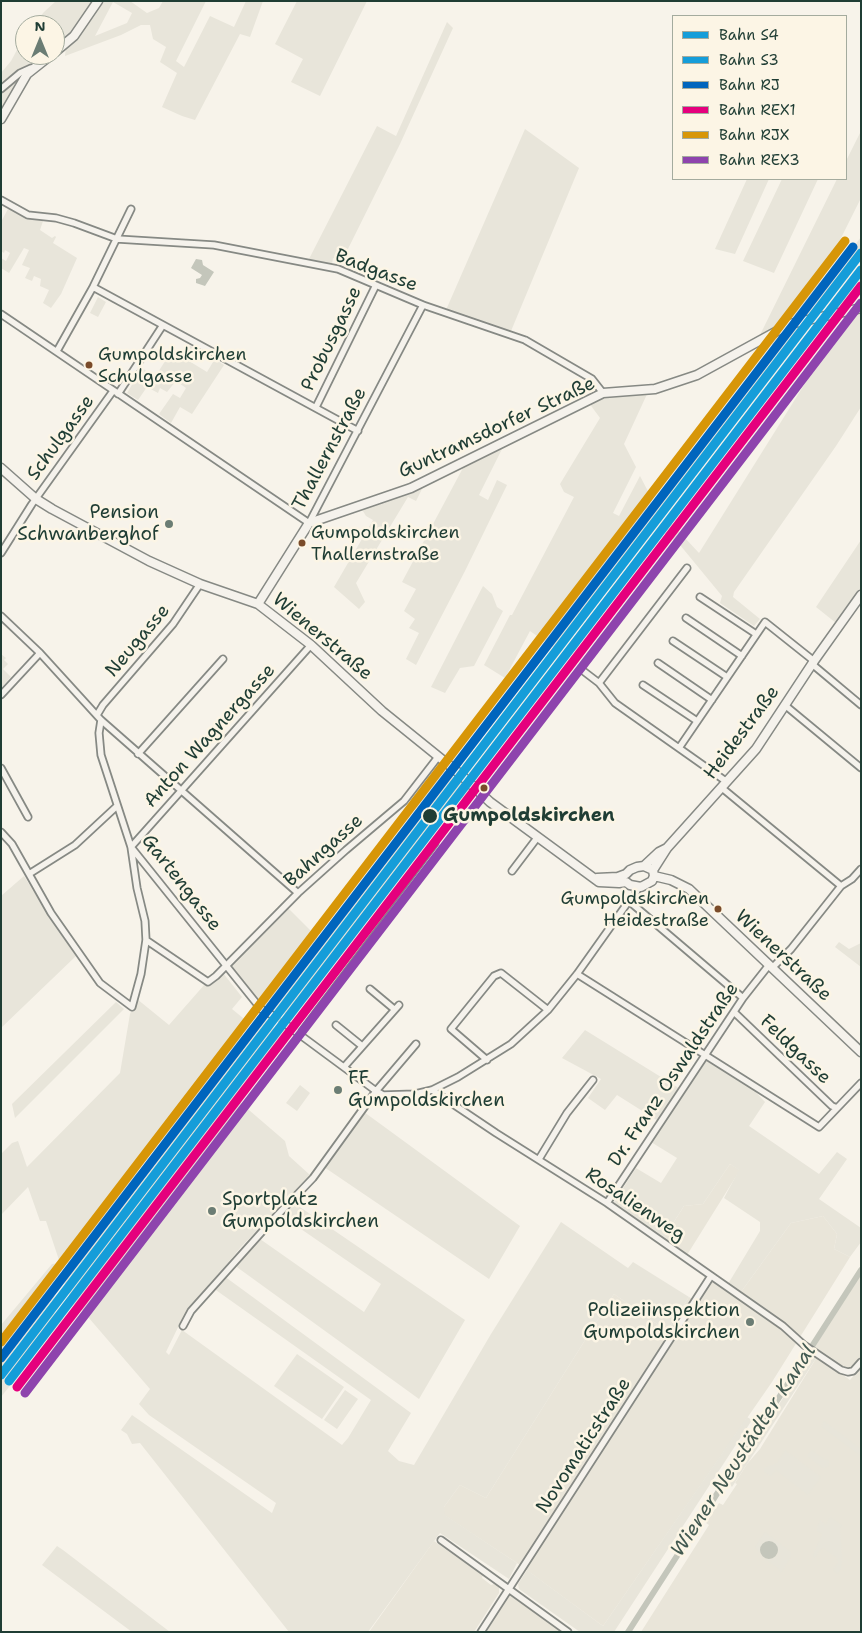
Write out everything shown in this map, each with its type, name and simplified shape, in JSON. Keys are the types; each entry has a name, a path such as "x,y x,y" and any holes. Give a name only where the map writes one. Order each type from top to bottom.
{"street":[{"path":"65,44 74,36 98,1"},
{"path":"1,89 20,72 35,66"},
{"path":"1,119 4,107 27,74 35,66"},
{"name":"Badgasse","path":"1,200 28,215 56,218 117,239 214,245 338,269 423,305 525,340 592,379 603,393"},
{"path":"57,351 93,286 131,209"},
{"name":"Probusgasse","path":"316,407 376,285"},
{"path":"93,286 358,431"},
{"name":"Thallernstraße","path":"258,604 309,523 423,305"},
{"name":"Guntramsdorfer Straße","path":"309,523 411,488 603,393 654,389 697,375 790,324 861,308"},
{"path":"1,314 309,523"},
{"name":"Schulgasse","path":"1,553 36,499 116,393 163,325"},
{"name":"Wienerstraße","path":"1,468 36,499 149,561 200,584 258,604 310,646 382,711 464,777 490,802 537,838 599,882 608,884 627,880 639,886"},
{"path":"599,683 687,568"},
{"name":"Neugasse","path":"99,717 103,705 172,624 188,604 200,584"},
{"name":"Heidestraße","path":"654,873 667,848 756,749 834,631 861,595"},
{"path":"700,597 756,634"},
{"path":"1,616 40,653 99,717 138,754 298,893"},
{"path":"686,618 742,656"},
{"path":"679,748 765,622 861,705"},
{"path":"673,641 727,677"},
{"name":"Anton Wagnergasse","path":"131,847 310,646"},
{"path":"1,695 40,653"},
{"path":"138,754 223,659"},
{"path":"658,663 712,700"},
{"path":"582,670 599,683 615,703 679,748 725,785 841,886"},
{"path":"643,685 697,721"},
{"path":"786,706 861,768"},
{"name":"Gartengasse","path":"99,717 101,755 131,847 261,1009 272,1015"},
{"name":"Bahngasse","path":"146,940 208,982 298,893 404,801 438,756"},
{"path":"1,768 28,817"},
{"path":"29,874 74,845 117,806"},
{"path":"1,832 12,844 51,914 100,982 132,1007 141,974 146,940 145,921 136,888 131,847"},
{"path":"512,871 537,838"},
{"path":"294,1030 435,843"},
{"name":"Heidestraße","path":"644,866 659,852 667,848"},
{"name":"Wienerstraße","path":"627,880 630,870 644,866 654,873 689,889 861,1052"},
{"name":"Dr. Franz Oswaldstraße","path":"607,1204 743,998 770,966 792,949 841,886 852,879 861,869"},
{"path":"284,1023 383,1095 415,1094 432,1090 458,1077 511,1044 548,1010 634,897 639,886 647,885 652,881 654,873"},
{"path":"627,880 630,900 743,998"},
{"path":"486,1060 451,1029 494,976 501,972 548,1010"},
{"path":"577,974 819,1127 861,1083"},
{"path":"344,1068 397,1007 370,989"},
{"name":"Feldgasse","path":"734,1012 832,1106 837,1108"},
{"path":"336,1025 362,1046"},
{"path":"183,1326 191,1312 210,1290 318,1172 376,1091 416,1044"},
{"path":"539,1159 567,1113 593,1080"},
{"name":"Rosalienweg","path":"432,1090 607,1204 783,1326 806,1346 841,1370 853,1371 861,1362"},
{"name":"Novomaticstraße","path":"481,1632 711,1276"},
{"path":"441,1540 568,1632"}],"shaded area":[{"path":"56,1 95,1 65,40 65,15 41,15"},
{"path":"101,1 130,1 147,13 159,8 163,1 206,1 176,61 184,67 210,16 234,27 246,1 263,1 250,37 240,34 195,120 162,107 177,73 160,62 166,47 153,39 150,25 141,25 121,35 65,56 66,47","holes":["113,2 132,13 127,23 95,36"]},
{"path":"297,1 367,1 320,96 291,82 303,59 275,44"},
{"path":"447,22 453,28 400,144 342,261 333,258 332,264 309,259 377,126 396,136"},
{"path":"15,54 15,65 32,65 22,75 1,114 1,73"},
{"path":"525,129 579,168 511,331 446,310"},
{"path":"861,131 861,198 819,282 822,283 838,262 841,263 861,237 861,247 811,314 800,316 759,337 837,180 847,180 847,159"},
{"path":"747,180 769,180 735,254 715,249"},
{"path":"782,180 818,180 774,273 743,261"},
{"path":"9,207 24,216 43,221 40,230 52,238 55,236 53,243 77,258 61,294 51,308 43,303 49,290 40,286 41,279 34,276 32,281 25,278 30,268 22,265 29,250 24,248 9,273 1,268 1,258 6,261 10,253 5,250 4,253 1,251 1,222"},
{"path":"196,259 202,260 203,265 214,272 205,286 196,283 196,279 202,275 191,268"},
{"path":"861,264 861,282 852,300 851,307 823,312"},
{"path":"98,297 106,302 98,317 90,313"},
{"path":"861,312 861,407 734,592 733,597 760,619 754,626 720,603 722,596 680,545 664,533 581,641 576,652 572,650 472,775 469,773 819,318 824,319 778,383 733,439 671,523 699,553 844,321 849,315"},
{"path":"803,324 554,648 530,631 505,678 484,665 574,497 564,492 560,484 600,418 589,403 604,396 648,392 624,444 636,467 613,513 619,516 640,476 652,499 651,505 653,508 698,455 772,353 772,338"},
{"path":"188,345 197,349 189,361 207,372 213,362 206,359 208,355 224,365 192,414 180,407 171,423 159,414 173,394 180,398 186,388 176,381 167,392 160,388 158,393 147,387 138,400 127,393 142,368 155,377 169,355 174,358 178,354 182,356"},
{"path":"503,447 479,495 488,500 497,480 507,485 416,665 406,659 419,633 409,628 415,619 404,611 416,589 402,582 464,466"},
{"path":"423,487 416,501 408,497 356,583 365,602 359,609 334,587 373,520 366,516 361,508"},
{"path":"861,540 861,590 836,623 816,607"},
{"path":"483,586 492,594 497,607 503,611 474,666 460,668 445,693 431,687"},
{"path":"1,654 6,658 4,660 8,664 3,669 11,677 1,688"},
{"path":"437,765 472,791 465,800 458,795 423,837 286,1015 278,1008 324,944 424,813 409,801"},
{"path":"24,876 76,956 1,1028 1,896"},
{"path":"287,907 324,944 264,1007 230,966"},
{"path":"839,942 849,949 861,943 861,967 835,947"},
{"path":"307,967 309,968 274,1013 272,1009"},
{"path":"223,973 242,997 232,1009 243,1018 242,1046 265,1017 267,1022 65,1285 63,1277 71,1271 66,1260 86,1230 134,1175 147,1167 168,1145 216,1078 213,1074 196,1100 84,1231 60,1263 46,1221 40,1221 28,1187 1,1215 1,1154 12,1143 18,1141 27,1167 120,1073 130,1014 137,999 169,1025 205,984 211,984"},
{"path":"116,1002 124,1009 15,1118 12,1104"},
{"path":"267,1022 275,1029 70,1297 65,1285"},
{"path":"278,1024 289,1032 242,1085 245,1094 235,1098 285,1141 289,1156 310,1175 241,1247 183,1317 166,1352 169,1355 182,1330 342,1445 348,1438 371,1400 213,1288 224,1276 411,1413 388,1451 399,1461 414,1465 491,1334 561,1222 628,1268 633,1262 689,1297 667,1331 614,1294 486,1498 460,1485 444,1507 445,1515 517,1563 509,1579 440,1533 368,1632 289,1632 140,1443 132,1444 127,1434 121,1430 132,1415 272,1513 276,1503 149,1415 139,1404 150,1389 76,1303 69,1309 65,1303"},
{"path":"585,1030 682,1090 704,1058 753,1089 765,1102 749,1126 819,1174 837,1152 847,1159 819,1199 861,1228 861,1242 850,1257 834,1249 837,1234 823,1216 791,1223 741,1292 728,1284 760,1231 760,1222 724,1198 739,1170 730,1164 703,1204 684,1206 663,1239 617,1206 614,1202 636,1168 661,1183 677,1158 651,1142 663,1124 617,1095 605,1110 588,1098 601,1079 562,1058"},
{"path":"300,1085 310,1093 297,1111 286,1103"},
{"path":"364,1112 520,1226 489,1279 324,1167"},
{"path":"730,1164 740,1170 687,1255 663,1239 684,1206 703,1204"},
{"path":"294,1203 465,1320 419,1399 234,1265 260,1239 364,1312 381,1284 282,1216"},
{"path":"823,1216 837,1234 834,1249 850,1257 772,1382 603,1626 517,1563 444,1515 444,1507 460,1485 486,1498 614,1294 667,1331 689,1297 698,1302 715,1275 741,1292 791,1223"},
{"path":"60,1263 59,1280 50,1291 55,1297 1,1368 1,1325 52,1264"},
{"path":"861,1275 861,1357 848,1372 814,1348"},
{"path":"50,1304 56,1316 1,1385 1,1368"},
{"path":"60,1310 63,1319 1,1397 1,1385"},
{"path":"297,1354 344,1387 322,1419 274,1386"},
{"path":"811,1354 817,1357 732,1487 729,1483"},
{"path":"817,1357 850,1380 861,1367 861,1632 641,1632 709,1525 706,1523 719,1503 723,1505 747,1464 760,1449"},
{"path":"345,1390 358,1399 337,1429 324,1420"},
{"path":"747,1417 752,1420 614,1632 580,1632 519,1589 518,1584 527,1570 603,1626"},
{"path":"824,1421 861,1449 861,1456 821,1426"},
{"path":"785,1450 821,1477 808,1495 776,1470 771,1476 764,1472 764,1468 777,1463"},
{"path":"812,1450 829,1461 828,1467 823,1468 808,1457"},
{"path":"830,1517 842,1525 840,1528 842,1558 838,1574 833,1570 838,1562 836,1557 823,1548 815,1558 813,1556 822,1534 817,1531 819,1520 826,1524"},
{"path":"765,1532 791,1552 791,1557 781,1573 779,1569 765,1559 774,1558 778,1553 759,1551 760,1554 755,1547"},
{"path":"434,1541 483,1575 482,1578 491,1585 494,1584 499,1587 499,1593 474,1632 369,1632"},
{"path":"765,1541 773,1541 778,1546 776,1557 765,1559 760,1554 760,1546"},
{"path":"57,1546 170,1632 132,1632 42,1565"},
{"path":"510,1594 562,1632 486,1632"}],"waterway":[{"path":"348,684 376,711"},
{"name":"Wiener Neustädter Kanal","path":"628,1632 861,1270"}],"tunnel":[{"path":"272,1015 284,1023"}],"rail line":[{"name":"RJX","path":"1,1342 845,241"},
{"name":"RJ","path":"1,1358 853,247"},
{"name":"S4","path":"1,1375 861,253"},
{"name":"S3","path":"9,1381 861,270"},
{"name":"REX1","path":"17,1387 861,286"},
{"name":"REX3","path":"25,1393 861,303"}],"place":[{"name":"Gumpoldskirchen Schulgasse","path":"89,365"},
{"name":"Pension Schwanberghof","path":"169,524"},
{"name":"Gumpoldskirchen Thallernstraße","path":"302,543"},
{"name":"Gumpoldskirchen","path":"430,816"},
{"name":"Gumpoldskirchen Heidestraße","path":"718,909"},
{"name":"FF Gumpoldskirchen","path":"338,1090"},
{"name":"Sportplatz Gumpoldskirchen","path":"212,1211"},
{"name":"Polizeiinspektion Gumpoldskirchen","path":"750,1322"}]}
